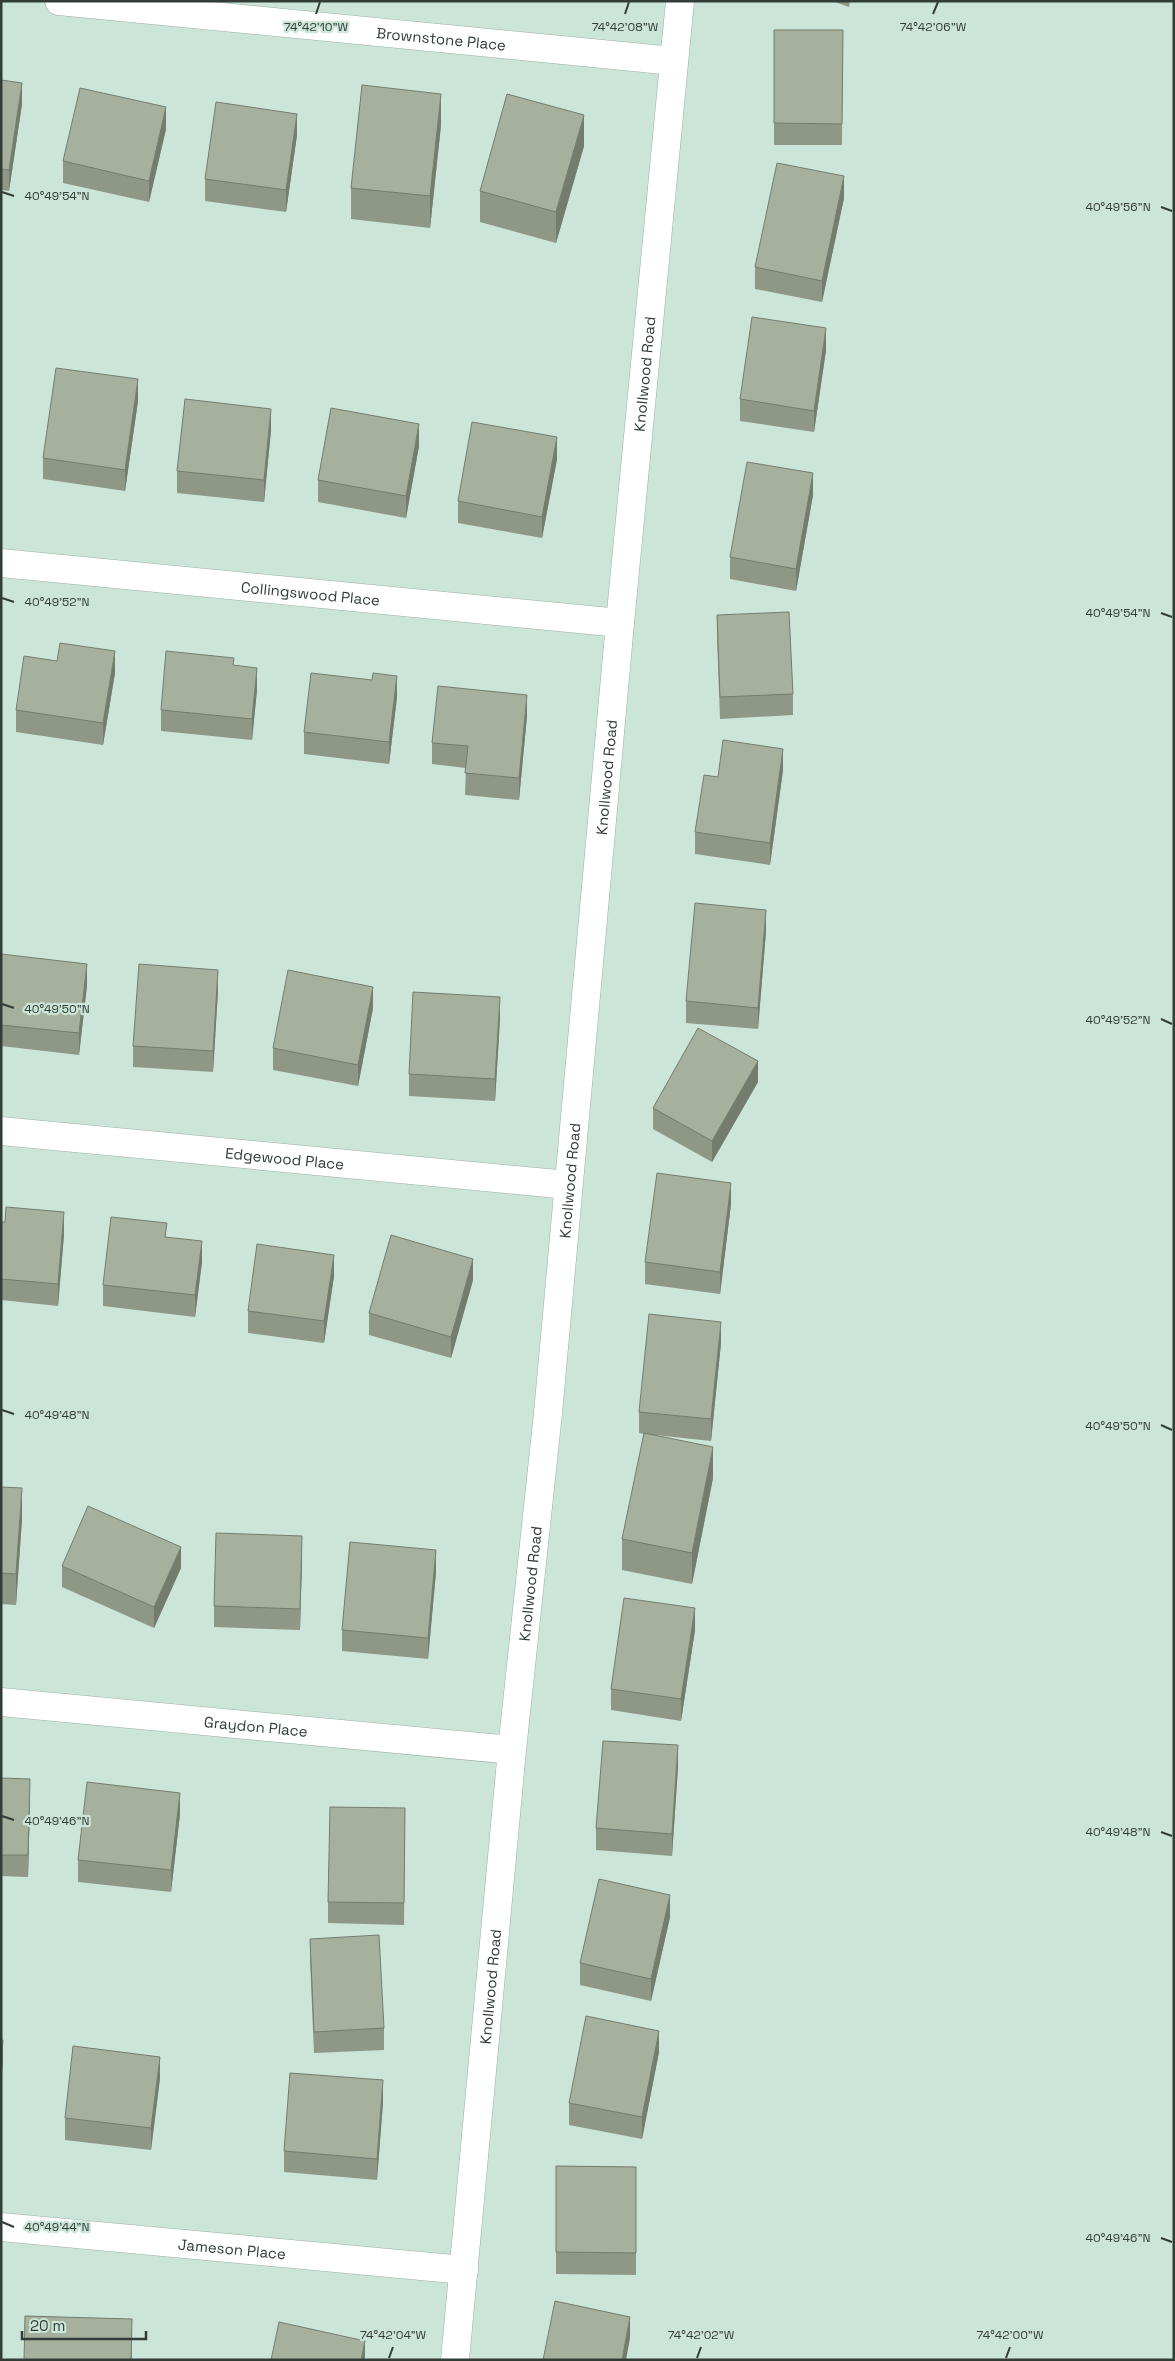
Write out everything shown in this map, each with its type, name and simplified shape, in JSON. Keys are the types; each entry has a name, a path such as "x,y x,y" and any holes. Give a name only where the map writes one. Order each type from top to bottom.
{"street":[{"name":"Brownstone Place","path":"59,1 674,61"},
{"name":"Knollwood Road","path":"455,2360 512,1750 548,1413 620,623 680,1"},
{"name":"Collingswood Place","path":"1,563 620,623"},
{"name":"Edgewood Place","path":"1,1131 568,1185"},
{"name":"Graydon Place","path":"1,1702 512,1750"},
{"name":"Jameson Place","path":"1,2227 464,2270"}],"building":[{"path":"774,30 843,30 842,124 774,123"},
{"path":"1,80 22,83 9,170 1,169"},
{"path":"362,85 441,94 430,196 351,188"},
{"path":"80,88 166,107 149,181 63,161"},
{"path":"507,94 584,115 556,212 480,191"},
{"path":"216,102 297,114 286,190 205,179"},
{"path":"777,163 844,176 822,281 755,267"},
{"path":"752,317 826,328 814,411 740,399"},
{"path":"56,368 138,379 125,470 43,458"},
{"path":"185,399 271,409 264,480 177,471"},
{"path":"331,408 419,424 406,496 318,480"},
{"path":"472,422 557,437 542,517 458,501"},
{"path":"747,462 813,473 796,569 730,557"},
{"path":"789,612 793,694 720,697 717,615"},
{"path":"60,643 115,651 103,723 16,710 24,656 57,661"},
{"path":"166,651 234,658 233,665 257,668 252,719 161,710"},
{"path":"311,673 372,680 373,673 397,676 389,742 304,732"},
{"path":"438,686 527,695 519,778 465,773 468,746 432,743"},
{"path":"723,740 783,749 770,843 695,832 704,775 718,777"},
{"path":"695,903 766,910 758,1008 686,1001"},
{"path":"1,954 87,964 79,1033 1,1025"},
{"path":"139,964 218,970 213,1051 133,1046"},
{"path":"288,970 373,987 358,1065 273,1048"},
{"path":"413,992 500,997 495,1079 409,1074"},
{"path":"698,1028 758,1061 712,1141 653,1108"},
{"path":"657,1173 731,1183 720,1272 645,1262"},
{"path":"6,1207 64,1212 58,1284 1,1279 1,1222 5,1222"},
{"path":"111,1217 167,1223 165,1237 202,1241 195,1295 103,1285"},
{"path":"391,1235 473,1259 451,1337 369,1313"},
{"path":"257,1244 334,1255 324,1321 248,1311"},
{"path":"649,1314 721,1322 711,1419 639,1412"},
{"path":"644,1433 713,1447 692,1553 622,1539"},
{"path":"1,1487 22,1488 16,1574 1,1573"},
{"path":"88,1506 181,1547 154,1607 62,1566"},
{"path":"216,1533 302,1536 300,1609 214,1606"},
{"path":"350,1542 436,1550 428,1638 342,1630"},
{"path":"624,1598 695,1608 681,1699 611,1689"},
{"path":"603,1741 678,1745 672,1834 596,1828"},
{"path":"1,1778 30,1779 28,1855 1,1855"},
{"path":"87,1782 180,1793 171,1870 78,1860"},
{"path":"330,1807 405,1808 404,1903 328,1902"},
{"path":"599,1879 670,1895 651,1979 580,1963"},
{"path":"379,1935 384,2028 314,2032 310,1939"},
{"path":"586,2016 659,2031 642,2117 569,2103"},
{"path":"1,2040 3,2040 1,2064"},
{"path":"73,2046 160,2057 151,2128 65,2118"},
{"path":"290,2073 383,2080 377,2159 284,2151"},
{"path":"556,2166 636,2167 636,2253 556,2252"},
{"path":"555,2301 630,2317 622,2360 543,2360"},
{"path":"25,2316 132,2319 131,2360 24,2360"},
{"path":"279,2322 365,2341 361,2360 271,2360"}]}
